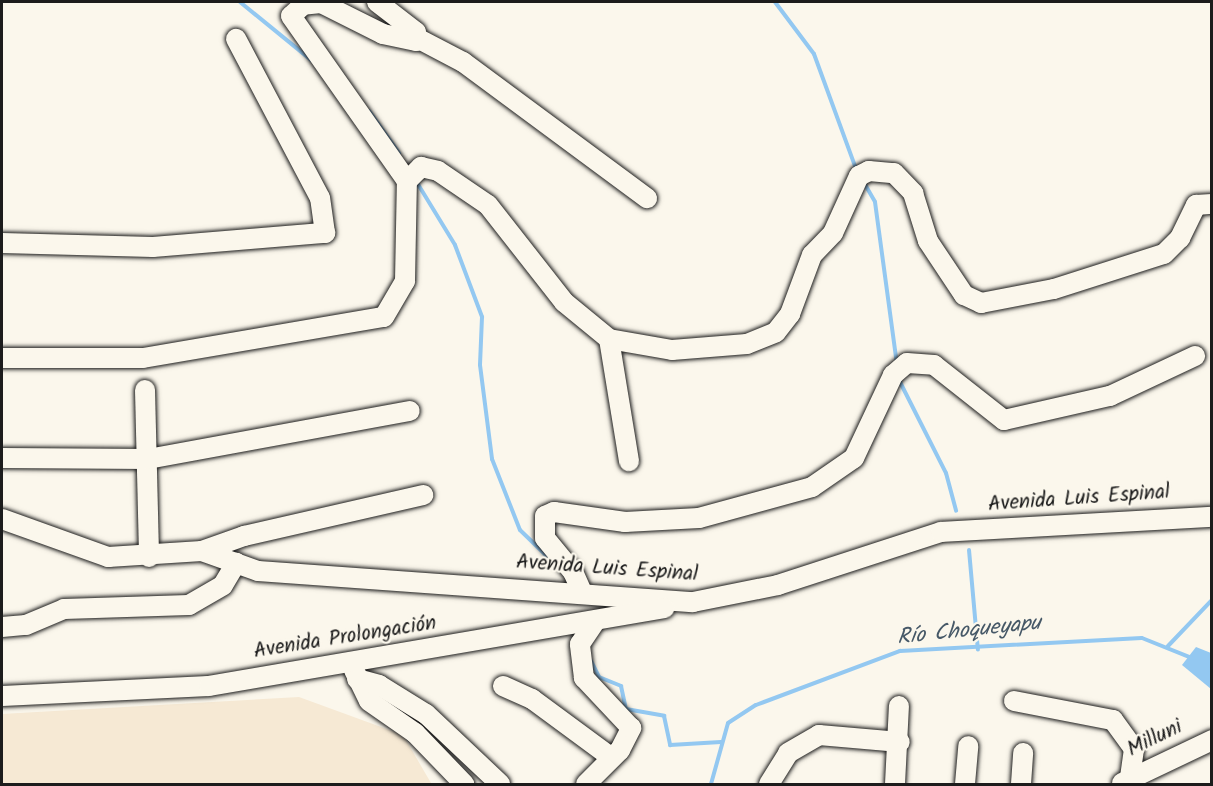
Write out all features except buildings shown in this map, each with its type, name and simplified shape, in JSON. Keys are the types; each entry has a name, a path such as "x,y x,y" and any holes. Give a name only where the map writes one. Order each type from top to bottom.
{"street":[{"path":"377,2 417,38 463,62 647,198"},
{"path":"2,358 143,358 384,317 398,298 408,264 407,181 291,16 303,5 321,3 383,34 407,42 417,38"},
{"path":"2,243 153,247 325,233 320,198 236,39"},
{"path":"407,181 415,170 430,167 488,205 564,302 609,339 672,350 770,337 785,323 812,255 833,233 859,176 869,171 886,169 913,193 928,241 964,295 981,303 1054,289 1164,254 1180,238 1196,205 1212,204"},
{"path":"609,339 629,460"},
{"path":"582,592 573,572 545,538 545,516 554,512 625,522 699,518 812,487 854,458 893,375 907,363 933,365 1004,420 1110,396 1195,356"},
{"path":"145,390 149,557"},
{"path":"2,458 148,459 410,411"},
{"path":"202,551 244,536 423,495"},
{"name":"Avenida Luis Espinal","path":"2,519 108,557 149,557 202,551 258,571 582,592 693,602 778,585 941,532 1210,516"},
{"path":"2,627 26,625 64,609 189,604 223,585 236,563"},
{"name":"Avenida Prolongación","path":"2,696 208,686 350,658 596,620 693,602"},
{"path":"586,784 612,758 631,728 584,678 580,644 596,620"},
{"path":"350,658 357,679 369,701 416,733 464,784"},
{"path":"357,679 379,685 426,714 500,784"},
{"path":"504,686 532,699 612,758"},
{"path":"1014,701 1113,720 1134,749 1125,781"},
{"path":"895,784 900,742 899,706"},
{"path":"769,784 788,753 819,735 900,742"},
{"name":"Milluni","path":"1125,781 1212,740"},
{"path":"965,784 968,746"},
{"path":"1021,784 1023,753"}],"shaded area":[{"path":"299,697 403,735 431,783 2,784 2,714"}],"water":[{"path":"1196,647 1211,653 1211,689 1182,665"}],"waterway":[{"path":"240,2 311,60"},
{"path":"775,2 814,54 856,169"},
{"path":"369,111 399,153"},
{"path":"416,181 455,245 482,317 480,365 492,459 520,530 554,563"},
{"path":"863,181 875,202 897,364"},
{"path":"899,380 946,473 956,511"},
{"path":"969,550 978,650"},
{"path":"1168,646 1212,600"},
{"name":"Río Choqueyapu","path":"711,784 728,723 756,705 900,651 1142,638 1192,658"},
{"path":"591,661 599,677 621,686 626,709 664,716 670,745 721,742"}]}
